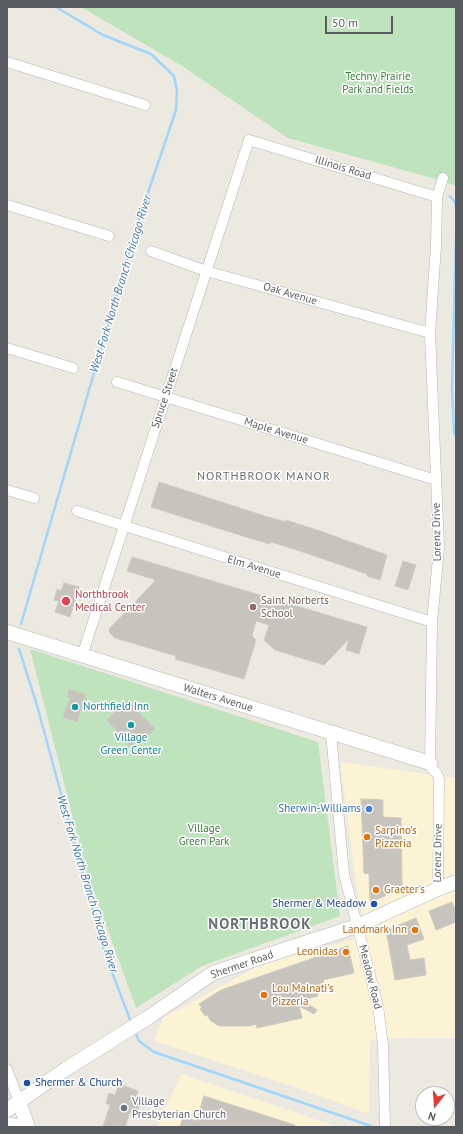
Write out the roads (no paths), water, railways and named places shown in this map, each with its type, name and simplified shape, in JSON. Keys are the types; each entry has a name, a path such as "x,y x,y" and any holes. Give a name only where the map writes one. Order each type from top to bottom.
{"main road":[{"name":"Walters Avenue","path":"7,632 430,763"},
{"name":"Shermer Road","path":"7,1110 66,1069 113,1041 213,974 357,926 456,882"},
{"path":"19,1102 28,1127"},
{"path":"7,1124 18,1127"}],"street":[{"path":"7,62 145,105"},
{"name":"Illinois Road","path":"249,140 437,197"},
{"name":"Spruce Street","path":"82,656 249,140"},
{"name":"Lorenz Drive","path":"438,889 439,779 430,763 432,622 439,548 430,333 436,246 437,197 444,178"},
{"path":"7,205 109,236"},
{"name":"Oak Avenue","path":"151,251 206,271 430,333"},
{"path":"7,348 73,368"},
{"name":"Maple Avenue","path":"117,382 436,480"},
{"path":"7,490 34,498"},
{"name":"Elm Avenue","path":"77,511 124,527 432,622"},
{"name":"Meadow Road","path":"331,733 344,874 379,1014 383,1045 384,1127"},
{"path":"7,1069 19,1102"}],"waterway":[{"name":"West Fork North Branch Chicago River","path":"21,624 137,225 176,110 177,90 174,76 151,54 103,35 56,7"},
{"path":"450,196 455,202 456,207"},
{"path":"456,237 452,388 454,432 456,436"},
{"name":"West Fork North Branch Chicago River","path":"19,649 36,702 104,951 131,1022"},
{"name":"West Fork North Branch Chicago River","path":"135,1032 139,1041 154,1052 371,1126"}],"place":[{"name":"Northbrook Medical Center","path":"66,601"},
{"name":"Saint Norberts School","path":"253,607"},
{"name":"Northfield Inn","path":"75,707"},
{"name":"Village Green Center","path":"131,725"},
{"name":"Sherwin-Williams","path":"369,809"},
{"name":"Sarpino's Pizzeria","path":"367,837"},
{"name":"Graeter's","path":"376,890"},
{"name":"Shermer & Meadow","path":"374,904"},
{"name":"Landmark Inn","path":"415,930"},
{"name":"Leonidas","path":"346,952"},
{"name":"Lou Malnati's Pizzeria","path":"264,995"},
{"name":"Shermer & Church","path":"27,1083"},
{"name":"Village Presbyterian Church","path":"124,1108"}],"district":[{"name":"NORTHBROOK MANOR","path":"264,477"},
{"name":"NORTHBROOK","path":"260,925"}],"park label":[{"name":"Techny Prairie Park and Fields","path":"378,83"},
{"name":"Village Green Park","path":"204,835"}]}
